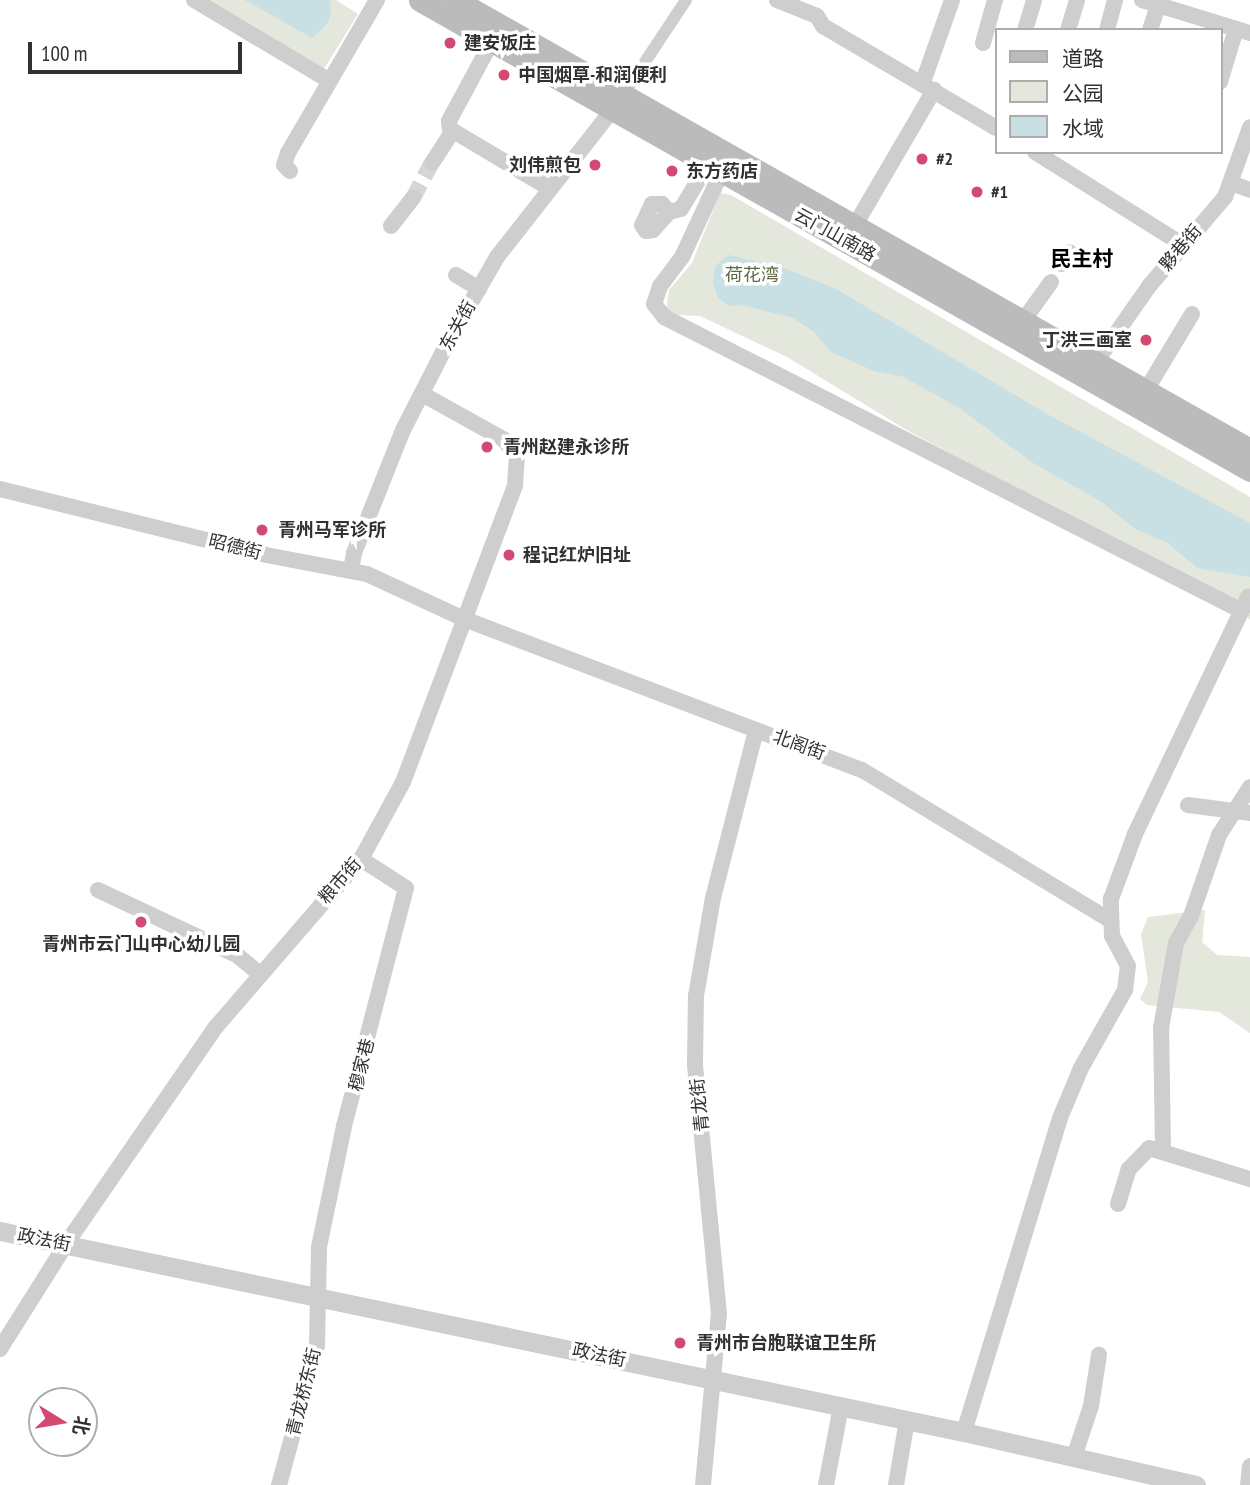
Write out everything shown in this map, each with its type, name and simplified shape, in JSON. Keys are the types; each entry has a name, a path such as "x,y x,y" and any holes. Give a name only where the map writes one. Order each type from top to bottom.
{"main road":[{"name":"云门山南路","path":"420,0 492,41 618,102 855,227 1250,450"},
{"name":"云门山南路","path":"456,0 715,167 1250,470"}],"street":[{"path":"194,0 330,80"},
{"path":"290,171 284,165 288,153 377,0"},
{"path":"618,102 686,0"},
{"path":"777,0 817,16 823,26 929,86 995,127"},
{"path":"855,227 929,86 952,0"},
{"path":"983,43 995,0"},
{"path":"1026,28 1034,0"},
{"path":"1069,28 1077,0"},
{"path":"1108,28 1115,0"},
{"path":"1150,28 1150,2 1198,24 1243,31 1222,78"},
{"path":"492,41 449,121 453,131 550,188"},
{"name":"东关街","path":"351,570 354,553 422,394 497,257 618,102"},
{"name":"夥巷街","path":"1096,362 1183,245 1225,197 1250,127"},
{"path":"432,163 453,131"},
{"path":"1038,154 1183,245"},
{"path":"669,212 681,209 715,167"},
{"path":"715,167 682,257 660,286 654,304 664,317 1245,604 1135,834 1111,899 1112,936 1128,966 1125,990 1081,1068 1060,1118 964,1432"},
{"path":"1231,183 1250,190"},
{"path":"391,226 412,198"},
{"path":"456,275 479,289"},
{"path":"1023,321 1051,282"},
{"path":"1145,392 1192,314"},
{"name":"粮市街","path":"0,1349 66,1244 215,1028 361,859 403,782 514,485 517,456 503,439 422,394"},
{"name":"昭德街","path":"0,489 266,555 351,570 464,619"},
{"name":"北阁街","path":"464,619 834,758 907,793 1110,920"},
{"name":"青龙街","path":"703,1485 716,1380 719,1314 695,1064 696,996 713,898 757,730"},
{"path":"1163,1150 1161,1028 1176,943 1191,916 1232,810 1248,795 1250,787"},
{"path":"1188,805 1250,813"},
{"name":"穆家巷","path":"318,1297 319,1247 344,1126 406,888 361,859"},
{"path":"97,890 237,956 260,974"},
{"path":"1118,1204 1138,1157 1149,1148 1163,1150 1250,1179"},
{"name":"政法街","path":"0,1231 964,1432 1196,1485"},
{"name":"青龙桥东街","path":"279,1485 317,1345 318,1297"},
{"path":"1074,1457 1091,1406 1099,1355"},
{"path":"825,1485 841,1406"},
{"path":"895,1485 907,1420"},
{"path":"1248,1485 1250,1466"}],"green space":[{"path":"207,0 336,0 358,14 324,69"},
{"name":"荷花湾","path":"720,193 731,195 1250,497 1250,620 1242,611 905,429 787,357 700,316 677,315 666,309 669,290 692,263"},
{"path":"1205,910 1202,942 1217,955 1250,957 1250,1033 1219,1012 1147,1005 1140,999 1148,982 1141,934 1148,917"}],"water":[{"path":"245,0 330,0 331,10 328,23 312,38"},
{"path":"729,255 787,269 836,289 1049,415 1250,523 1250,577 1197,568 1168,543 1135,529 1102,502 1033,463 961,409 904,377 874,371 831,352 814,332 793,318 741,305 729,306 718,298 713,283 715,266"}],"tunnel":[{"path":"413,198 432,163"}],"place":[{"name":"建安饭庄","path":"450,43"},
{"name":"中国烟草-和润便利","path":"504,75"},
{"name":"#2","path":"922,159"},
{"name":"刘伟煎包","path":"595,165"},
{"name":"东方药店","path":"672,171"},
{"name":"#1","path":"977,192"},
{"name":"丁洪三画室","path":"1146,340"},
{"name":"青州赵建永诊所","path":"487,447"},
{"name":"青州马军诊所","path":"262,530"},
{"name":"程记红炉旧址","path":"509,555"},
{"name":"青州市云门山中心幼儿园","path":"141,922"},
{"name":"青州市台胞联谊卫生所","path":"680,1343"}],"district":[{"name":"民主村","path":"1082,259"}]}
